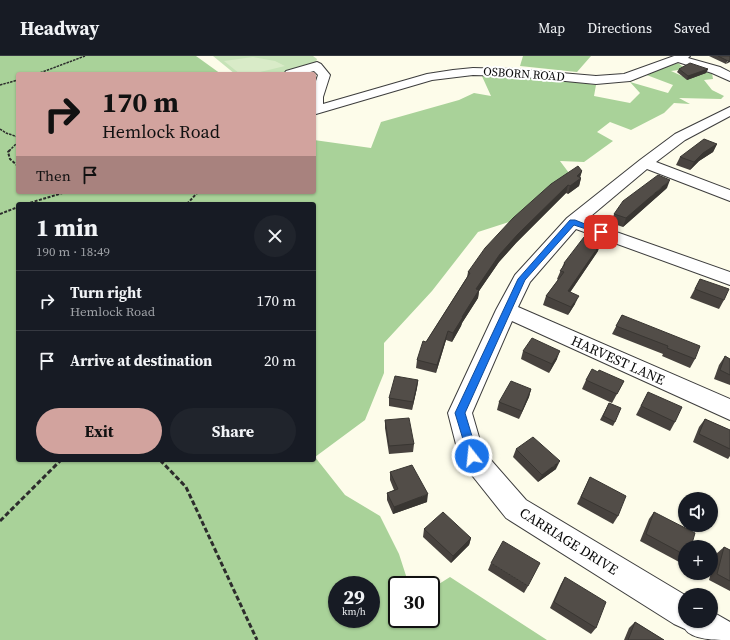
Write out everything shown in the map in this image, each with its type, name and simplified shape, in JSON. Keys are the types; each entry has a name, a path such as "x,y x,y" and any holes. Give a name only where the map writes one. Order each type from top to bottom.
{"street":[{"name":"OSBORN ROAD","path":"317,61 324,75 317,97 316,110 431,77 480,65 516,72 596,80 612,80 626,78 682,57"},
{"path":"682,57 730,77"},
{"path":"294,72 317,61"},
{"name":"CARRIAGE DRIVE","path":"678,609 516,509 472,456 460,413 506,310 522,279 573,222 645,163 680,137 729,113"},
{"path":"645,163 730,196"},
{"path":"573,222 730,279"},
{"name":"HARVEST LANE","path":"506,310 730,410"},
{"path":"709,628 729,640"}],"path":[{"path":"42,72 85,56"},
{"path":"0,85 16,81"},
{"path":"0,129 16,136"},
{"path":"16,144 8,152 10,159 16,164"},
{"path":"33,202 59,194"},
{"path":"189,202 196,194"},
{"path":"0,214 16,208"},
{"path":"0,521 59,462"},
{"path":"162,462 186,487 257,640"}],"green space":[{"path":"0,56 196,56 218,72 16,72 16,194 316,194 316,140 371,148 381,122 459,100 474,93 491,96 481,74 546,78 596,85 594,96 630,103 640,93 630,82 668,93 673,85 644,74 678,63 686,69 671,71 682,76 703,70 712,73 713,79 704,80 712,90 724,96 721,99 679,98 690,104 674,103 664,113 631,130 610,122 597,132 613,141 584,162 560,161 569,173 509,222 478,232 432,291 384,343 384,373 365,420 316,456 316,202 16,202 16,462 316,462 316,458 345,495 380,516 399,554 406,576 388,576 388,628 440,628 440,583 450,577 547,640 0,640"},
{"path":"213,56 313,56 317,59 316,62 286,72 233,72"},
{"path":"523,56 591,56 577,72 520,66"},
{"path":"253,57 275,61 285,66 260,72 238,72 224,61"}],"building":[{"path":"718,56 730,56 730,60 728,61"},
{"path":"690,63 708,69 688,76 679,69"},
{"path":"704,139 717,144 703,153 694,162 680,157"},
{"path":"578,166 582,171 577,176 581,178 570,186 568,185 518,234 500,254 476,289 479,290 453,333 448,331 437,365 417,360 423,341 426,342 470,273 468,272 485,248 513,218 551,184"},
{"path":"658,175 670,180 626,218 614,214 623,201"},
{"path":"584,237 601,243 568,291 579,296 571,307 546,296 564,272 560,271 565,264 564,263"},
{"path":"700,279 729,289 724,300 695,289"},
{"path":"622,315 700,346 695,359 667,348 668,346 616,326"},
{"path":"532,338 560,351 552,364 523,351"},
{"path":"725,356 730,359 730,375 720,370"},
{"path":"592,369 598,372 599,370 624,381 617,394 586,380"},
{"path":"395,376 418,380 413,402 389,398"},
{"path":"511,381 531,389 522,411 499,402"},
{"path":"648,392 682,407 675,422 641,406"},
{"path":"609,403 621,408 615,422 603,416"},
{"path":"409,418 414,444 389,446 385,420"},
{"path":"705,419 730,430 730,449 699,434"},
{"path":"533,437 560,461 542,475 516,449"},
{"path":"412,465 428,494 394,507 387,493 398,489 390,472"},
{"path":"590,477 626,496 618,516 581,497"},
{"path":"443,512 471,538 453,556 424,529"},
{"path":"654,512 678,524 678,532 695,533 693,540 678,540 678,551 646,534"},
{"path":"503,541 540,563 528,586 491,563"},
{"path":"724,547 730,550 730,581 718,575"},
{"path":"565,577 606,602 596,628 554,602"},
{"path":"635,622 664,640 628,640"}],"route":[{"path":"472,456 460,413 506,310 522,279 573,222 601,232"}]}
